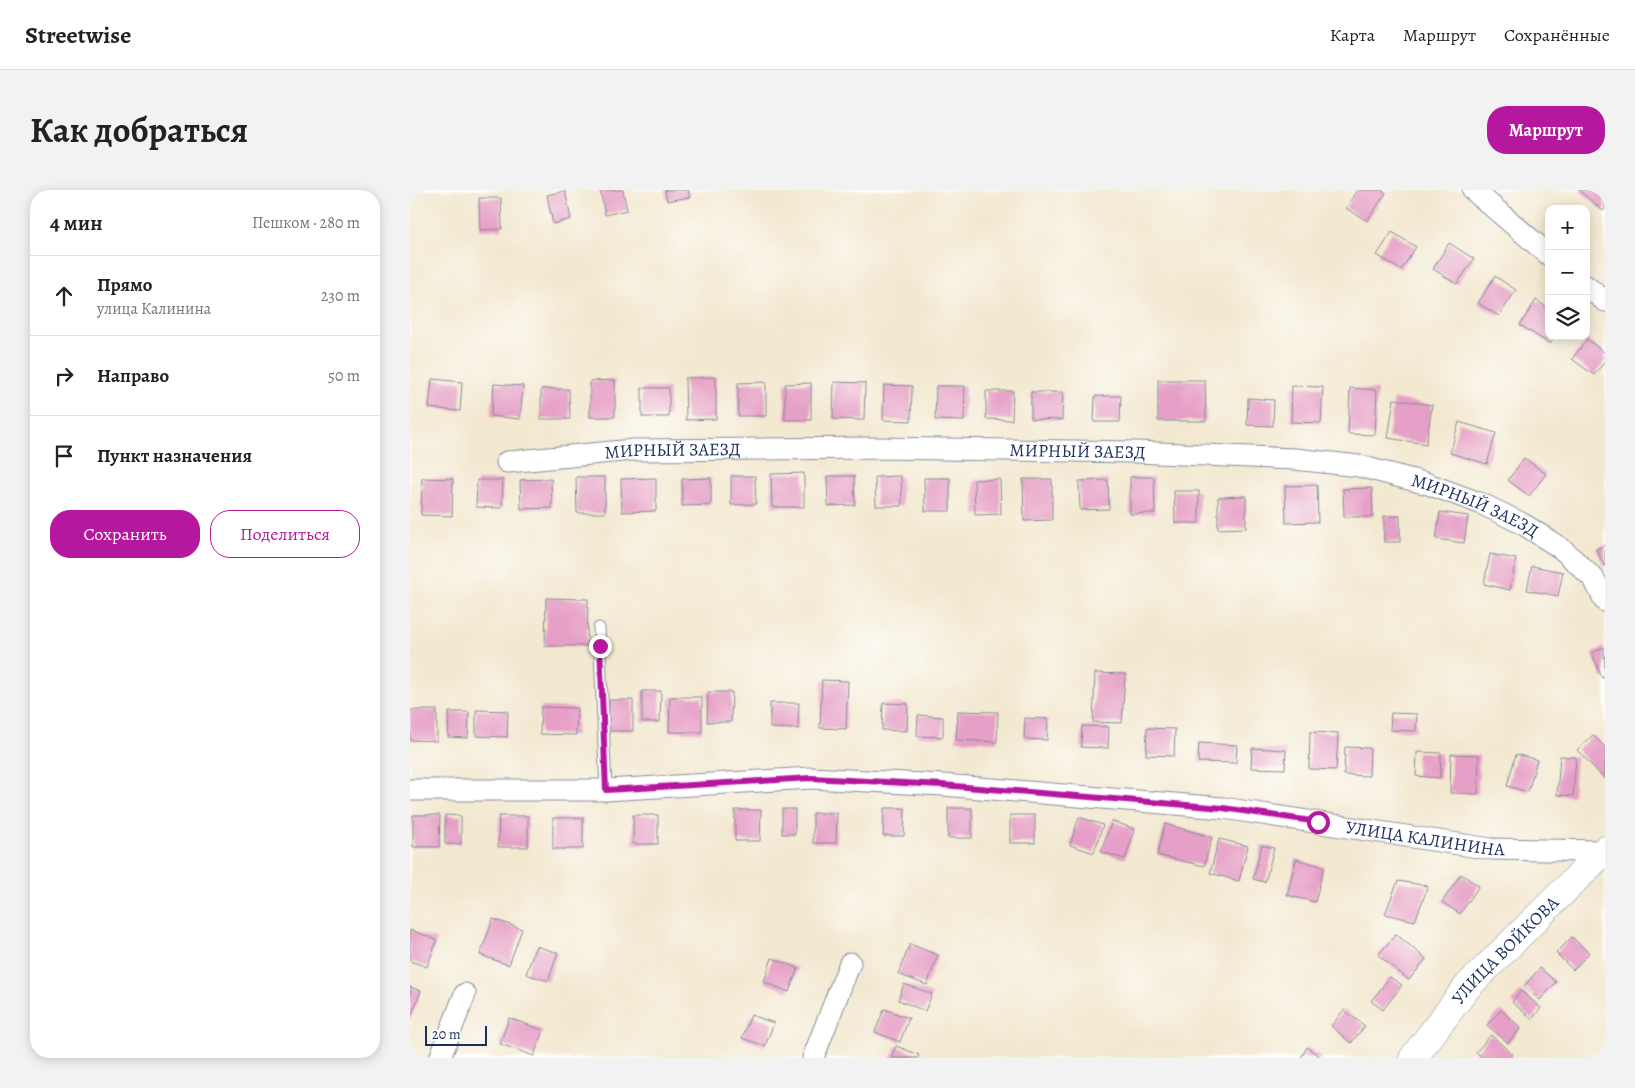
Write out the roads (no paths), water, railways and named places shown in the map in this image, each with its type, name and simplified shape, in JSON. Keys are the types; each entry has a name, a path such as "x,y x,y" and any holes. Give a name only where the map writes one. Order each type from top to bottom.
{"street":[{"path":"1473,190 1545,253"},
{"path":"1590,289 1605,302"},
{"name":"МИРНЫЙ ЗАЕЗД","path":"507,462 633,450 877,448 1172,453 1295,459 1359,466 1428,484 1482,504 1523,524 1562,549 1594,579 1605,601"},
{"name":"УЛИЦА КАЛИНИНА","path":"410,790 606,790 811,778 942,785 1223,808 1491,849 1604,850"},
{"name":"УЛИЦА ВОЙКОВА","path":"1414,1058 1468,986 1604,850"},
{"path":"813,1058 850,963"},
{"path":"440,1058 465,994"}],"lane":[{"path":"599,628 606,790"}]}
